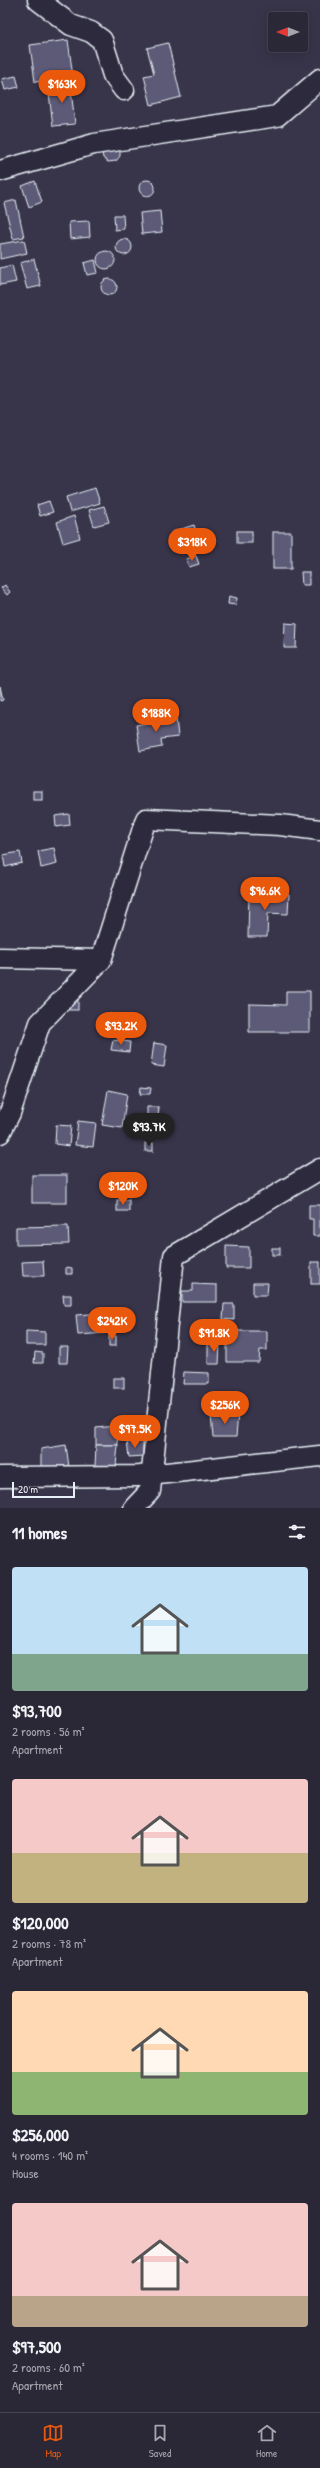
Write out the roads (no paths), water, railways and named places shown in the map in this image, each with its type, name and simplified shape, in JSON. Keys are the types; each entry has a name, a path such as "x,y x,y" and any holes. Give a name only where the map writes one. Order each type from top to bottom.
{"street":[{"path":"38,0 72,25 91,32 102,40 113,75 124,90"},
{"path":"0,171 94,144 277,116 320,78"},
{"path":"0,1133 10,1113 40,1023 101,960 146,819 280,825 320,830"},
{"path":"0,958 101,960"},
{"path":"134,1508 150,1491 174,1256 320,1169"},
{"path":"0,1477 152,1475 320,1456"}]}
